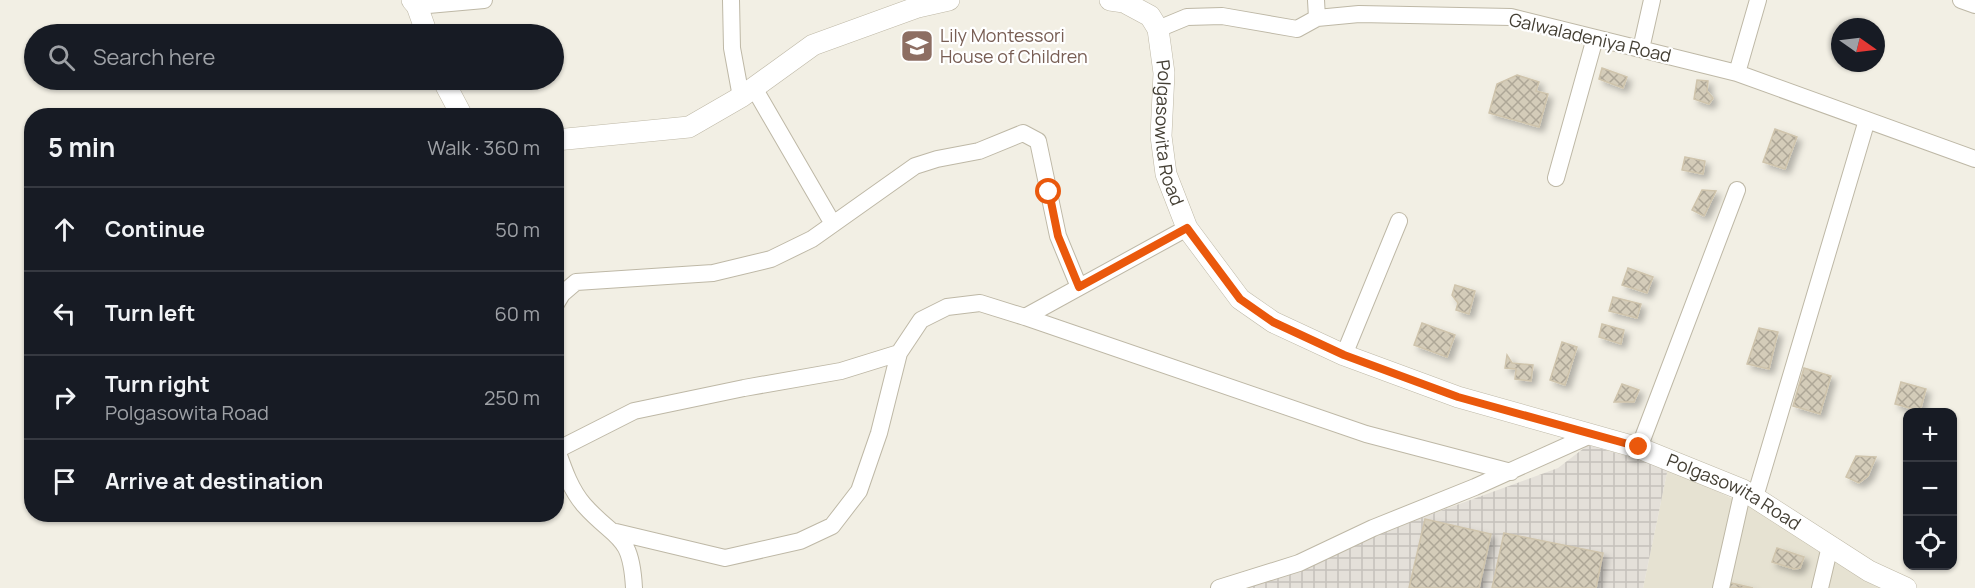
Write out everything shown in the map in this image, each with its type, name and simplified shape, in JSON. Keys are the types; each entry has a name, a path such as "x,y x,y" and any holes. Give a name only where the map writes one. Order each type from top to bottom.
{"street":[{"path":"423,24 415,3 484,0"},
{"path":"731,0 732,48 747,92 833,224"},
{"path":"564,139 689,127 747,92 813,45 910,3 949,0"},
{"path":"1110,0 1124,3 1150,16 1158,29"},
{"path":"1316,0 1317,18"},
{"path":"1641,49 1652,0"},
{"path":"1737,73 1758,0"},
{"path":"1962,0 1975,5"},
{"name":"Galwaladeniya Road","path":"1158,29 1187,18 1222,16 1297,29 1317,18 1361,7 1512,8 1595,38 1737,73 1975,159"},
{"name":"Polgasowita Road","path":"1158,29 1164,73 1161,136 1166,174 1187,228 1240,299 1273,322 1344,355 1458,397 1639,447 1749,493 1869,571 1906,588"},
{"path":"1556,178 1595,38"},
{"path":"448,90 456,108"},
{"path":"1721,588 1867,120"},
{"path":"564,292 576,282 713,273 771,259 812,239 915,166 945,157 979,151 1023,133 1038,141 1058,236 1079,287"},
{"path":"1639,447 1737,190"},
{"path":"1344,355 1399,221"},
{"path":"1025,317 1187,228"},
{"path":"616,532 725,558 800,542 832,525 859,491 879,432 899,353 921,321 947,307 980,303 1366,434 1511,472"},
{"path":"564,445 633,411 744,388 841,372 899,353"},
{"path":"1219,588 1299,563 1373,528 1511,472 1593,434"},
{"path":"564,468 570,485 584,505 616,532 626,547 633,565 634,588"},
{"path":"1820,588 1830,546"}],"shaded area":[{"path":"1588,445 1668,468 1643,588 1229,588 1558,468"},
{"path":"1668,468 1752,508 1887,588 1643,588"}],"building":[{"path":"1602,68 1627,77 1623,88 1599,79"},
{"path":"1517,75 1539,82 1536,91 1548,94 1539,127 1489,113 1497,84"},
{"path":"1697,80 1708,81 1707,91 1713,98 1709,104 1694,99"},
{"path":"1775,129 1797,137 1785,169 1763,162"},
{"path":"1685,157 1705,161 1703,174 1682,170"},
{"path":"1702,190 1716,191 1704,216 1692,210"},
{"path":"1628,268 1653,277 1647,293 1622,285"},
{"path":"1455,285 1475,291 1469,314 1456,310 1458,303 1452,295"},
{"path":"1613,297 1641,304 1637,318 1609,311"},
{"path":"1422,323 1455,335 1447,357 1414,345"},
{"path":"1602,324 1624,330 1621,344 1599,337"},
{"path":"1759,328 1778,332 1769,369 1747,364"},
{"path":"1562,342 1577,347 1565,385 1550,380"},
{"path":"1507,355 1512,363 1533,365 1531,381 1515,379 1516,369 1505,368"},
{"path":"1804,368 1831,376 1820,414 1793,406"},
{"path":"1901,382 1926,389 1921,408 1895,404"},
{"path":"1622,384 1639,390 1634,402 1614,402"},
{"path":"1856,456 1876,457 1868,476 1859,483 1846,477"},
{"path":"1425,519 1491,534 1479,588 1409,588"},
{"path":"1504,533 1603,553 1596,588 1492,588"},
{"path":"1777,548 1804,557 1800,568 1794,569 1772,562"},
{"path":"1727,582 1753,588 1726,588"}],"place":[{"name":"Lily Montessori House of Children","path":"917,46"}],"route":[{"path":"1049,192 1058,236 1079,287 1187,228 1240,299 1273,322 1344,355 1458,397 1639,447"}]}
